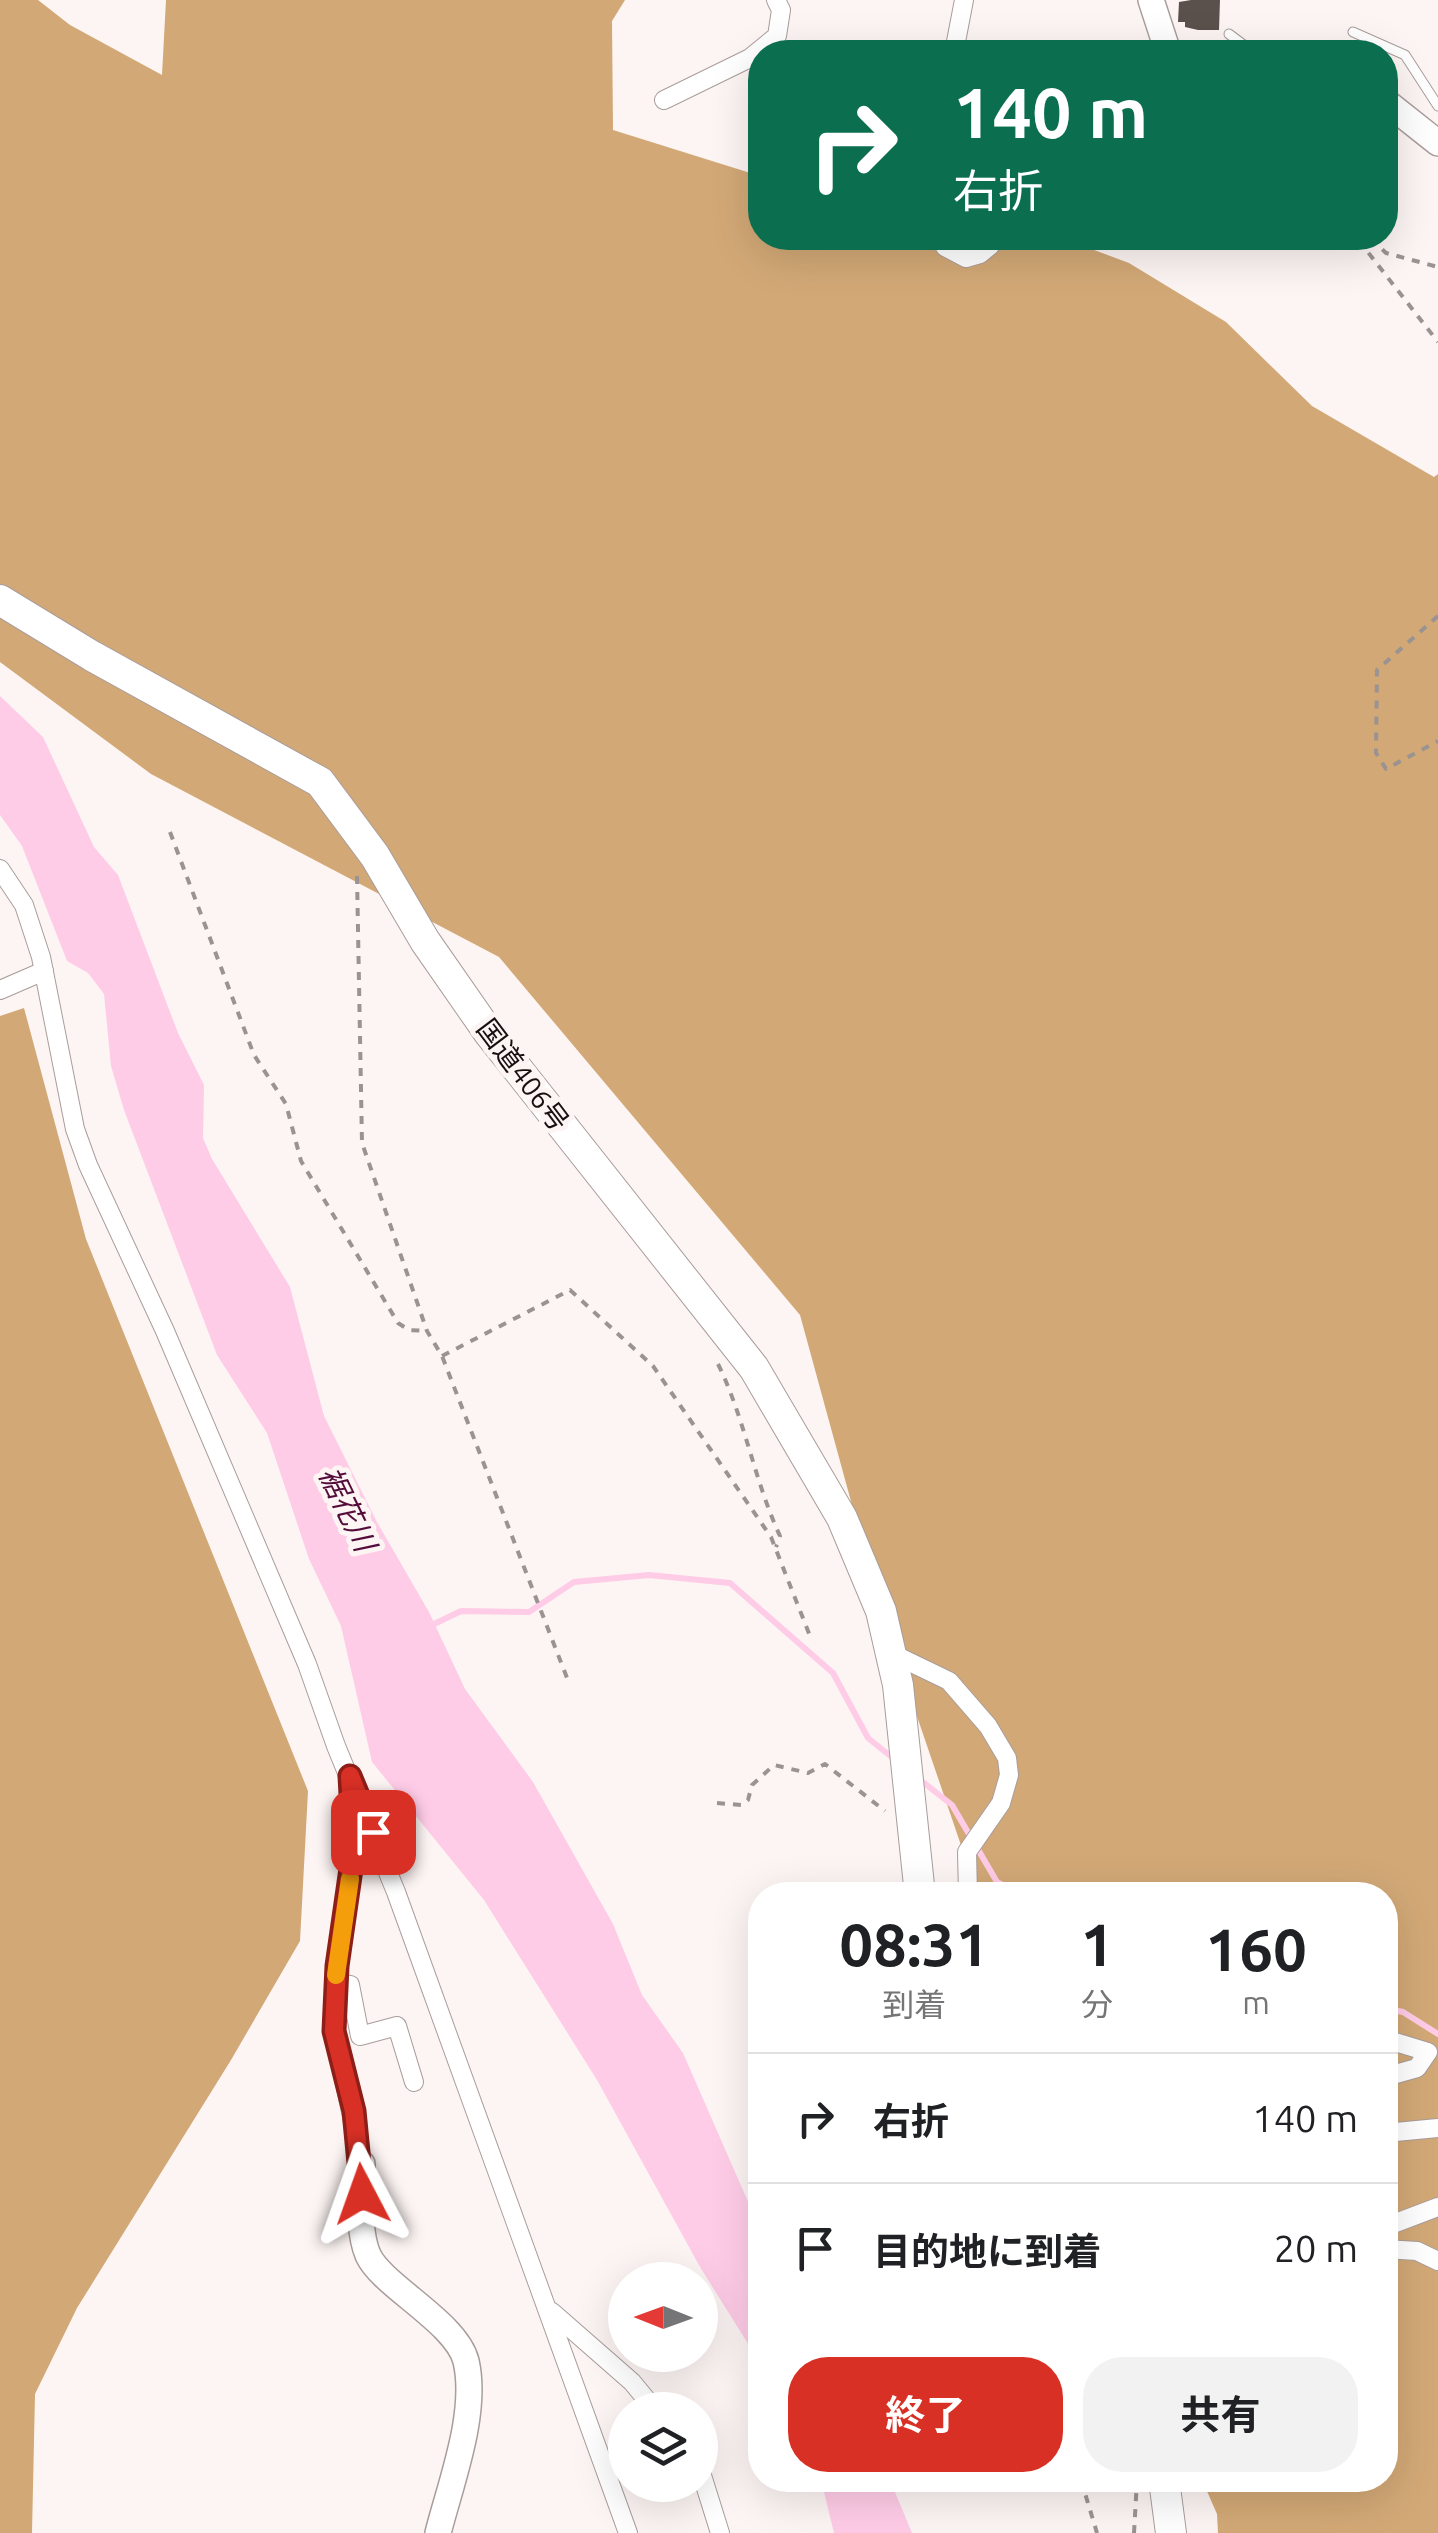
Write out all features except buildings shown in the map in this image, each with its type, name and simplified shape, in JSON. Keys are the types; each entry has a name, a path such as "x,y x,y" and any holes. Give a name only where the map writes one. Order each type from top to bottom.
{"highway":[{"name":"国道406号","path":"0,600 92,656 320,782 375,856 425,941 490,1033 754,1368 842,1518 881,1611 898,1686 900,1823"},
{"path":"900,1823 916,1882"},
{"path":"1166,2492 1171,2533"}],"street":[{"path":"770,40 780,25 781,10 776,0"},
{"path":"956,40 964,0"},
{"path":"1151,0 1164,40"},
{"path":"664,100 748,59"},
{"path":"1398,112 1438,143"},
{"path":"952,250 966,258 984,250"},
{"path":"0,869 24,905 44,971 75,1129 88,1165 278,1594 390,1876 628,2533"},
{"path":"0,990 44,971"},
{"path":"893,1654 950,1681 988,1726 1006,1758 1009,1774 1001,1803 967,1852 968,1882"},
{"path":"350,1776 354,1848 336,1982 334,2031 362,2164 363,2226 369,2257 448,2334 467,2364 466,2432 438,2533"},
{"path":"336,1982 350,1985 360,2036 396,2026 414,2082"},
{"path":"1398,2044 1428,2052 1417,2068 1398,2073"},
{"path":"1398,2132 1438,2128"},
{"path":"1398,2223 1438,2208"},
{"path":"1398,2250 1417,2251 1438,2260"},
{"path":"548,2308 640,2392"},
{"path":"710,2502 720,2533"}],"lane":[{"path":"1353,32 1371,40"},
{"path":"1229,34 1237,40"},
{"path":"1398,52 1405,55 1438,106"}],"path":[{"path":"1367,250 1438,342"},
{"path":"1383,250 1438,267"},
{"path":"1438,616 1377,670 1376,754 1386,769 1438,742"},
{"path":"170,832 254,1055 286,1104 301,1161 398,1323 409,1330 427,1331"},
{"path":"357,869 362,1143 427,1331 442,1356 570,1683"},
{"path":"442,1356 570,1290 654,1366 776,1547 810,1636"},
{"path":"713,1355 730,1388 761,1496 780,1536 776,1547"},
{"path":"717,1804 742,1806 752,1786 774,1765 808,1773 825,1764 900,1823"},
{"path":"1085,2492 1097,2533"},
{"path":"1134,2533 1136,2492"}],"shaded area":[{"path":"0,0 38,0 70,25 162,75 166,0 625,0 612,21 613,130 748,172 748,250 1094,250 1129,263 1226,322 1312,406 1434,477 1438,474 1438,2533 1218,2533 1217,2514 1207,2492 1398,2492 1398,1882 974,1882 881,1611 800,1315 499,957 151,774 0,662"},
{"path":"24,1008 86,1239 308,1791 300,1941 77,2308 35,2394 32,2533 0,2533 0,1016"}],"water":[{"name":"裾花川","path":"0,696 43,737 94,847 118,875 178,1033 204,1085 203,1138 290,1287 324,1416 377,1522 429,1612 465,1689 533,1782 613,1924 642,1995 683,2053 748,2202 748,2344 718,2296 718,2262 697,2262 597,2080 484,1900 372,1762 341,1626 309,1559 267,1433 217,1355 124,1110 111,1066 104,994 88,973 67,961 22,846 0,815"},
{"path":"824,2492 895,2492 912,2533 834,2533"}],"waterway":[{"path":"430,1626 461,1611 529,1612 574,1582 649,1575 730,1583 833,1673 868,1738 894,1759"},
{"path":"919,1779 952,1805 997,1882"},
{"path":"1398,2011 1438,2034"}],"slow traffic":[{"path":"336,1975 350,1879"}],"route":[{"path":"362,2194 354,2111 334,2031 337,1966 354,1848 350,1776 373,1832"}]}
